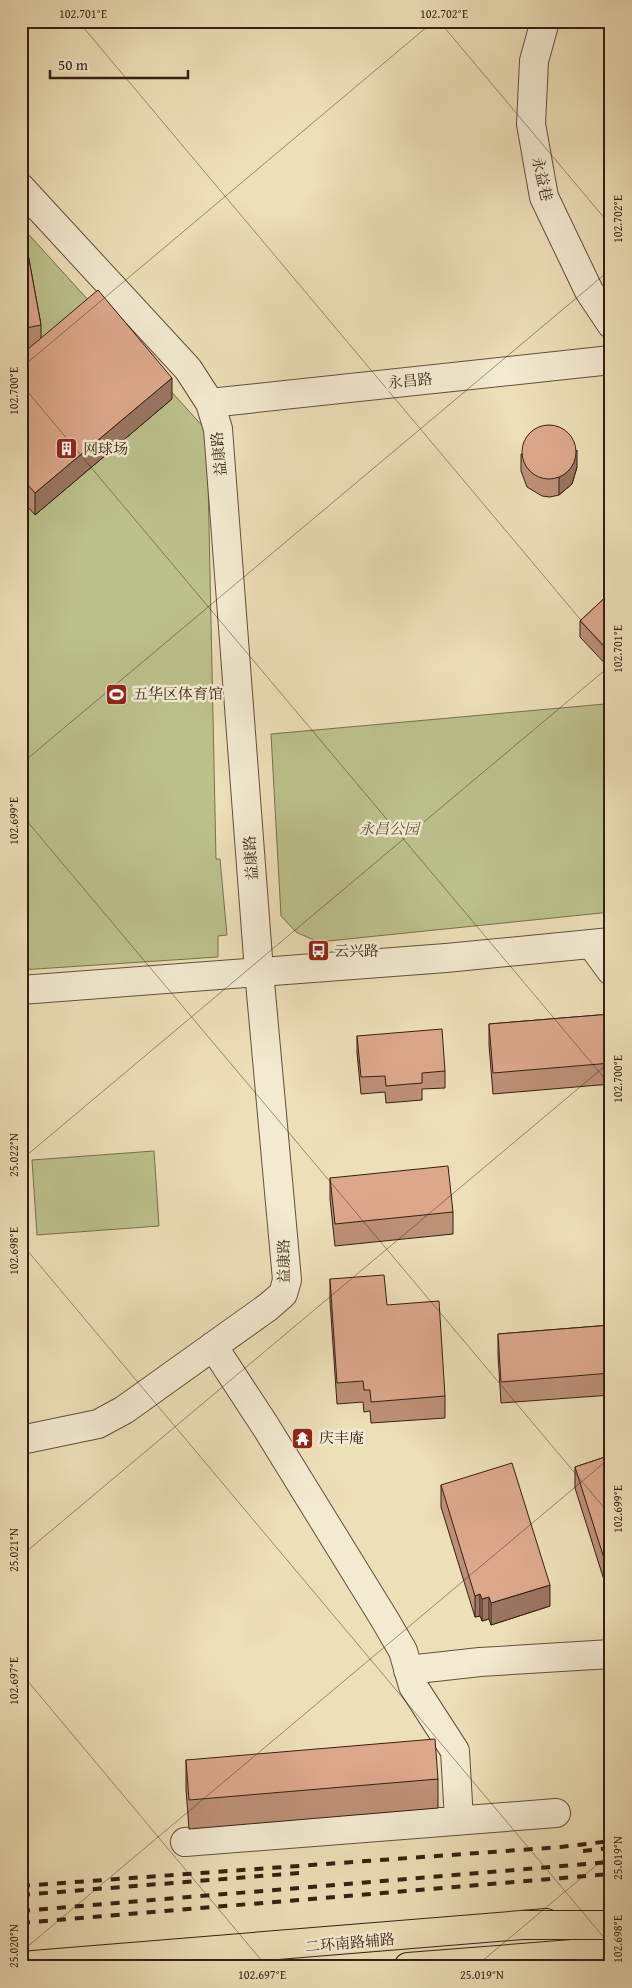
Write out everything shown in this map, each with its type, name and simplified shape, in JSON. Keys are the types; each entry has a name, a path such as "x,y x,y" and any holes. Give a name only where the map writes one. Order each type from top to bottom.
{"highway":[{"path":"21,1966 611,1918"},
{"path":"523,1925 610,1942"},
{"path":"408,1967 610,1942"}],"street":[{"name":"永益巷","path":"545,21 534,61 531,124 544,197 589,290 611,324"},
{"name":"益康路","path":"21,188 188,369 210,403 218,429 259,971 287,1280 283,1294 268,1307 124,1410 98,1424 21,1440"},
{"name":"永昌路","path":"210,403 611,360"},
{"path":"21,990 446,958 601,943 611,971"},
{"path":"213,1346 266,1427 385,1620 402,1651 413,1686 455,1751 459,1820"},
{"path":"408,1670 480,1662 611,1654"},
{"path":"185,1842 556,1813"},
{"name":"二环南路辅路","path":"59,1967 611,1918"}],"green space":[{"name":"五华区体育馆","path":"21,226 207,431 216,859 220,859 227,935 218,936 218,957 21,970"},
{"name":"永昌公园","path":"605,704 611,793 611,912 318,942 296,932 281,916 271,734"},
{"path":"154,1151 159,1226 37,1235 32,1160"}],"building":[{"path":"21,216 41,325 21,329"},
{"name":"网球场","path":"98,290 172,378 35,493 21,477 21,355"},
{"path":"544,425 554,425 564,429 572,437 576,452 572,467 564,475 554,479 544,479 534,475 526,467 522,457 522,447 526,437 534,429"},
{"path":"611,592 611,653 580,621"},
{"path":"611,1014 611,1063 493,1073 489,1024"},
{"path":"442,1029 445,1071 422,1073 422,1083 386,1086 385,1076 361,1077 357,1036"},
{"path":"448,1166 453,1212 335,1224 330,1178"},
{"path":"384,1275 387,1305 439,1301 445,1396 371,1402 370,1390 364,1390 363,1381 337,1383 330,1279"},
{"path":"611,1325 611,1373 501,1382 498,1334"},
{"path":"611,1455 611,1577 610,1577 575,1467"},
{"path":"512,1463 550,1585 491,1603 489,1597 482,1599 480,1594 475,1596 441,1485"},
{"path":"435,1739 438,1779 189,1800 186,1760"}],"railway":[{"path":"21,1886 561,1847 611,1841"},
{"path":"583,1851 611,1848"},
{"path":"21,1911 611,1862"},
{"path":"21,1895 299,1873"},
{"path":"21,1923 611,1874"}],"place":[{"name":"网球场","path":"67,449"},
{"name":"五华区体育馆","path":"117,694"},
{"name":"云兴路","path":"318,951"},
{"name":"庆丰庵","path":"303,1438"}]}
